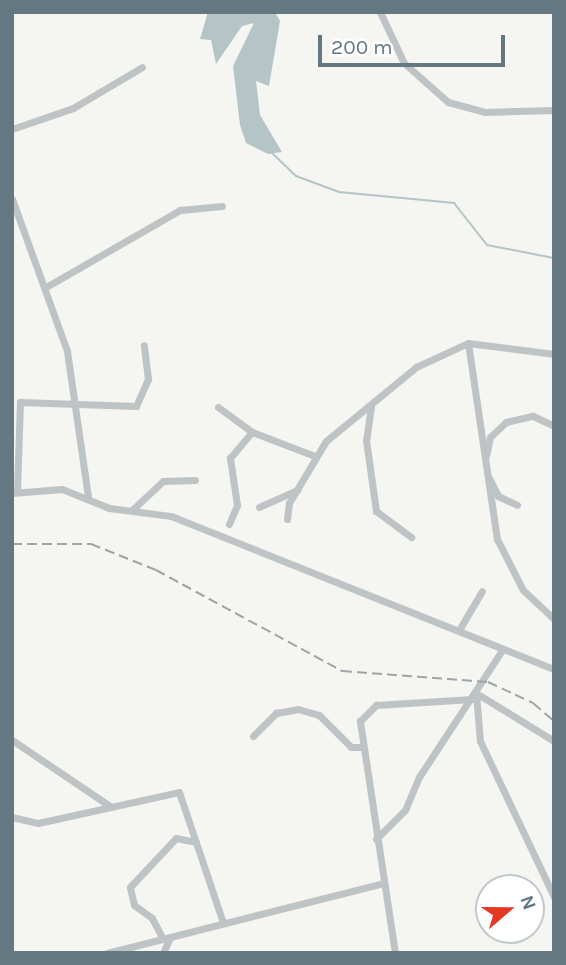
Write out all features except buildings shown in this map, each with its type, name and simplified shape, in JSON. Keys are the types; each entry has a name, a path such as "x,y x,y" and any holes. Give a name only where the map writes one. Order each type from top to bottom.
{"street":[{"path":"380,12 404,63 448,102 485,112 554,110"},
{"path":"12,128 73,108 142,67"},
{"path":"12,199 46,287 77,400 88,496"},
{"path":"46,287 180,211 222,206"},
{"path":"287,519 297,490 315,456 416,367 468,343 554,354"},
{"path":"468,343 497,539 523,590 554,619"},
{"path":"144,345 149,370 140,403 122,409 77,400 20,402 15,493 62,489 88,496 109,508 171,516 554,669"},
{"path":"370,406 366,440 376,511 411,537"},
{"path":"218,407 251,432 315,456"},
{"path":"517,505 498,496 489,479 490,438 520,417 554,426"},
{"path":"229,524 237,505 230,458 251,432"},
{"path":"133,509 163,481 195,480"},
{"path":"258,507 297,490"},
{"path":"459,630 482,591"},
{"path":"376,839 405,810 419,777 502,650"},
{"path":"475,695 480,741 554,897"},
{"path":"395,953 362,747 360,721 367,709 475,695 554,741"},
{"path":"253,736 276,713 298,709 319,715 352,747 362,747"},
{"path":"12,740 110,806"},
{"path":"12,817 38,823 180,792 222,920"},
{"path":"163,953 166,938 152,918 134,905 130,887 176,838 196,842"},
{"path":"107,953 222,920 384,883"}],"shaded area":[{"path":"208,12 275,12 280,21 269,86 256,81 260,115 282,152 268,154 246,143 240,125 233,66 254,23 242,26 216,64 211,40 200,39"}],"waterway":[{"path":"271,152 296,176 339,192 454,203 487,245 554,258"}],"railway":[{"path":"12,544 91,544 156,570 342,671 488,682 533,703 554,721"}]}
